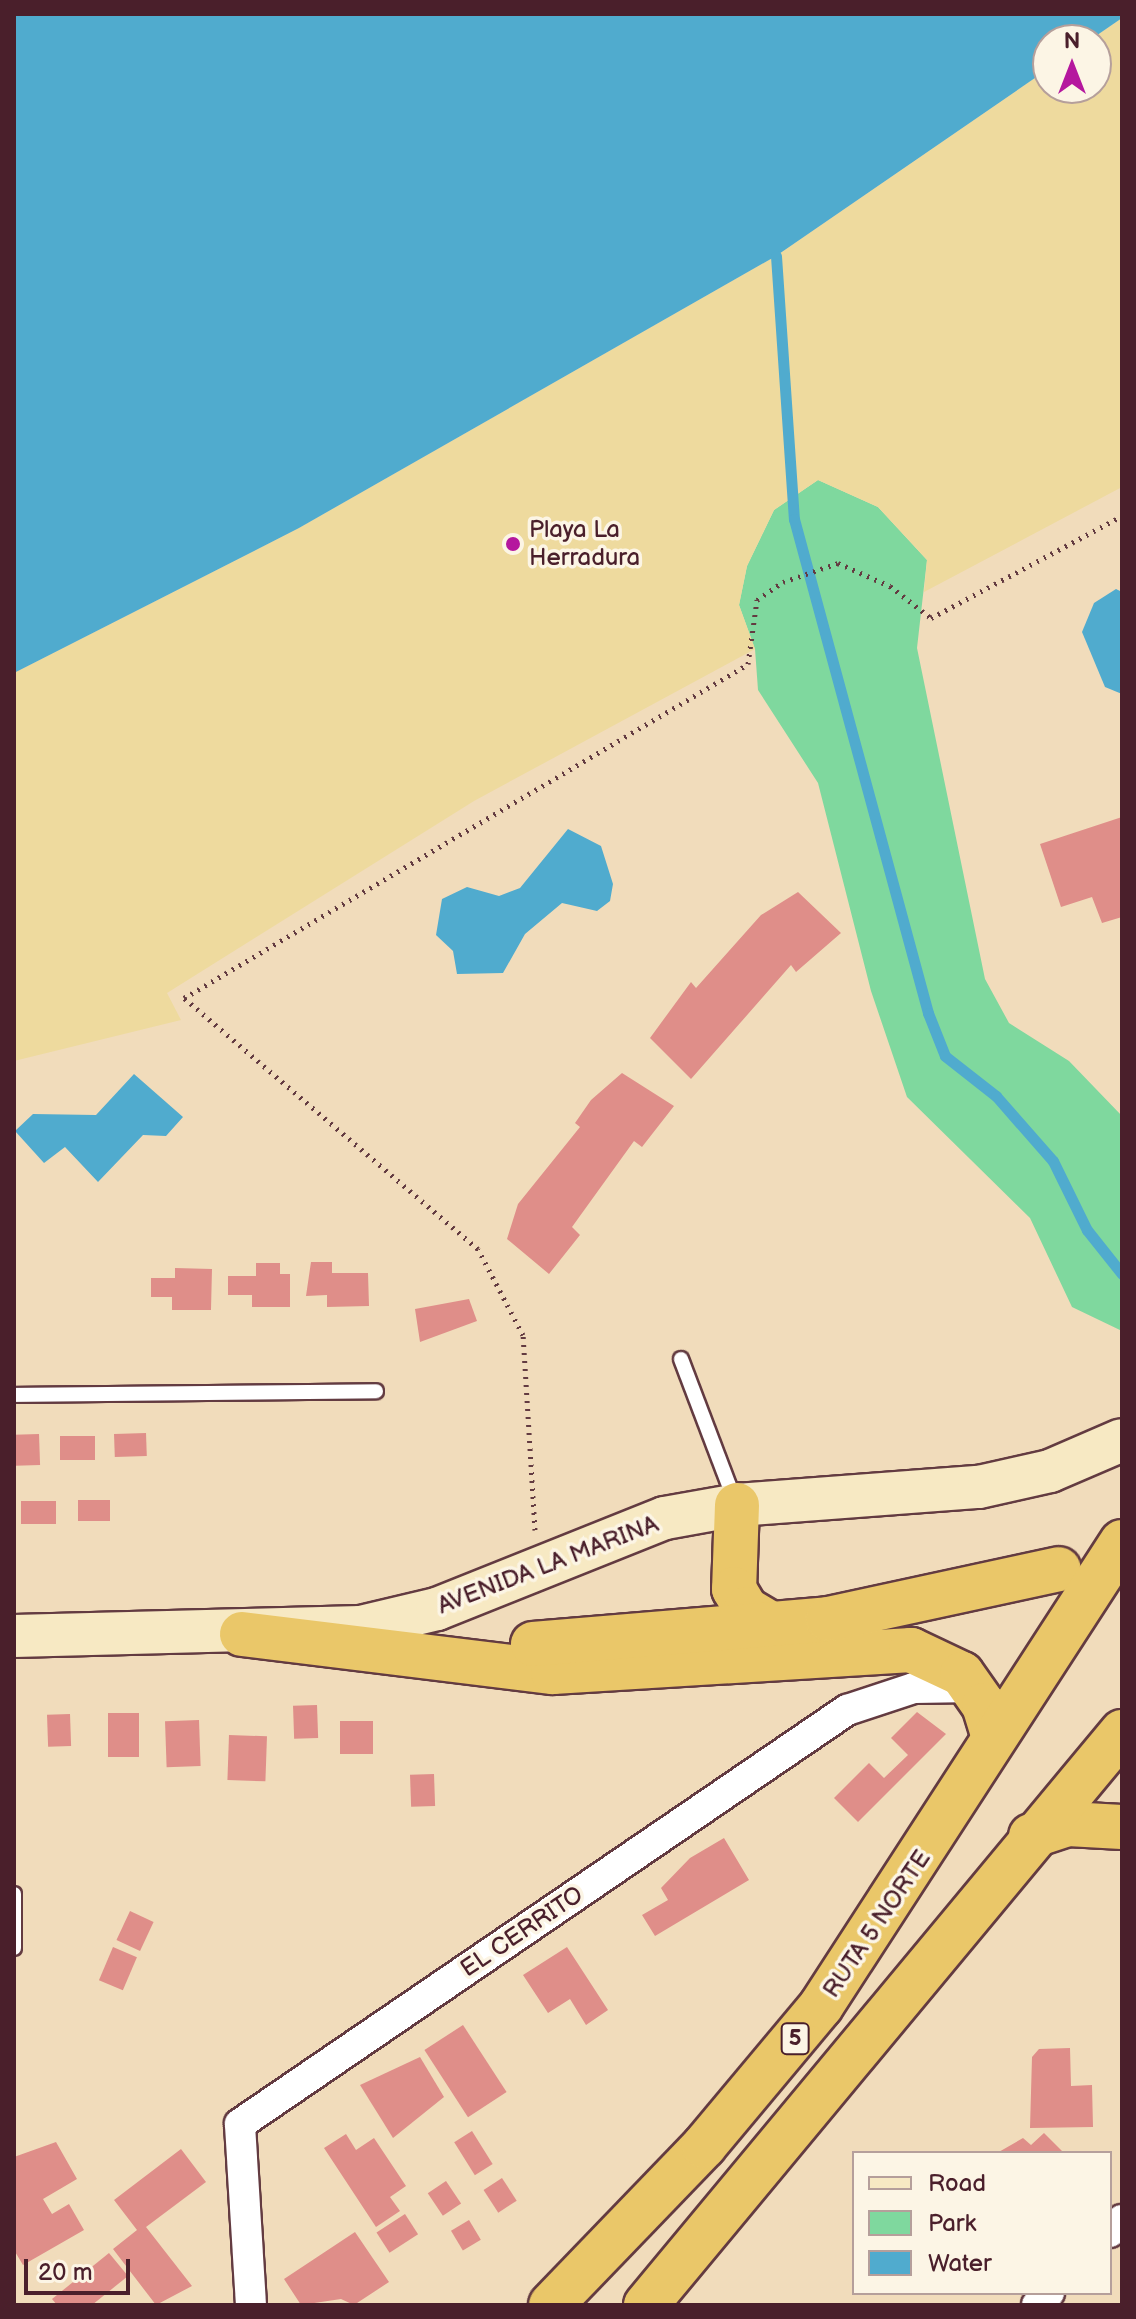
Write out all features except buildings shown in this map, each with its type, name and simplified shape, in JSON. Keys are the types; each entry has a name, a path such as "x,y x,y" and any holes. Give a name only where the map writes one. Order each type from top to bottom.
{"highway":[{"path":"737,1505 734,1589 746,1609 771,1624"},
{"name":"RUTA 5 NORTE","path":"551,2305 791,2044 899,1894 994,1738 1122,1542"},
{"path":"375,1648 588,1642 885,1611 1059,1569"},
{"path":"242,1634 553,1672 911,1650 948,1664 973,1687 994,1738"},
{"name":"5","path":"646,2305 745,2194 1031,1836 1122,1732"},
{"path":"1031,1836 1068,1824 1122,1827"}],"main road":[{"name":"AVENIDA LA MARINA","path":"14,1636 242,1634 402,1619 538,1568 643,1524 737,1505 979,1487 1050,1471 1122,1440"}],"street":[{"name":"EL CERRITO","path":"251,2305 240,2124 847,1710 914,1688 973,1687"}],"lane":[{"path":"681,1359 737,1505"},
{"path":"14,1395 376,1391"},
{"path":"14,1894 14,1948"}],"path":[{"path":"538,1568 523,1335 478,1249 184,998 748,664 757,600 795,576 838,563 890,586 931,618 1122,516"}],"green space":[{"path":"818,480 878,507 927,560 917,648 985,979 1009,1023 1069,1061 1122,1116 1122,1331 1072,1307 1030,1218 907,1097 871,991 818,783 758,690 755,649 739,605 747,566 774,510"}],"sand":[{"name":"Playa La Herradura","path":"1122,18 1122,487 924,592 927,560 878,507 818,480 774,510 747,566 739,605 755,649 474,801 167,993 181,1020 14,1061 14,673 299,528 776,256 1032,80 1032,104 1112,104 1112,25"}],"water":[{"path":"14,14 1122,14 1122,18 1112,25 1032,24 1032,80 776,256 299,528 14,673"},
{"path":"1116,589 1122,592 1122,694 1105,687 1082,632 1094,603"},
{"path":"568,829 601,846 613,884 610,901 597,911 562,903 525,934 503,973 457,974 453,951 436,935 442,899 467,887 499,896 520,888"},
{"path":"134,1074 183,1117 166,1136 143,1135 98,1182 65,1147 44,1163 15,1131 33,1114 96,1115"}],"waterway":[{"path":"776,256 794,519 928,1013 945,1056 996,1096 1053,1161 1087,1230 1122,1274"}],"place":[{"name":"Playa La Herradura","path":"513,544"}]}
